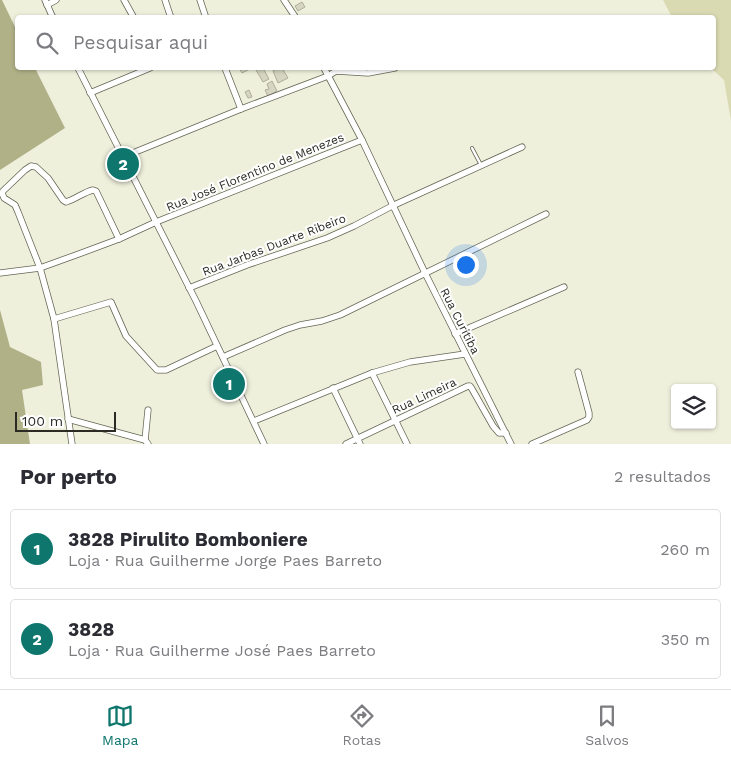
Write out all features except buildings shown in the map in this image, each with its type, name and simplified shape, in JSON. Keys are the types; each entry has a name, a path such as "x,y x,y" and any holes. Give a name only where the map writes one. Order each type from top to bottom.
{"street":[{"path":"52,15 46,2 56,0"},
{"path":"124,0 132,15"},
{"path":"166,0 170,15"},
{"path":"200,0 205,15"},
{"path":"284,0 295,15"},
{"path":"79,70 189,288 264,444"},
{"path":"90,93 145,70"},
{"path":"226,70 241,109"},
{"name":"Rua Curitiba","path":"325,70 362,140 454,334 511,444"},
{"path":"123,157 336,72 368,73 384,70"},
{"name":"Rua José Florentino de Menezes","path":"0,273 40,268 119,239 156,222 362,140"},
{"name":"Rua Jarbas Duarte Ribeiro","path":"189,288 327,238 392,206 522,147"},
{"path":"72,444 54,319 40,268 18,212 15,205 2,196 3,191 31,166 36,167 48,178 66,202 88,191 96,191 119,239"},
{"path":"223,357 285,330 340,315 546,214"},
{"path":"454,334 564,287"},
{"path":"54,319 111,302 126,336 157,370 162,371 217,346"},
{"path":"254,422 372,373 410,362 465,354"},
{"path":"532,444 587,420 589,413 578,372"},
{"path":"372,373 407,444"},
{"name":"Rua Limeira","path":"346,444 359,441 396,420 468,386 472,389 493,426 499,433 506,433"},
{"path":"333,388 359,441"},
{"path":"68,419 146,442 148,410"}],"lane":[{"path":"472,148 481,165"}],"green space":[{"path":"0,0 2,0 15,27 15,70 36,70 65,128 0,170"},
{"path":"663,0 731,0 731,121 724,80 713,70 716,70 716,15 671,15"},
{"path":"0,310 10,347 41,362 43,385 22,390 30,444 0,444"}],"place":[{"name":"3828","path":"123,164"},
{"name":"3828 Pirulito Bomboniere","path":"229,384"}]}
